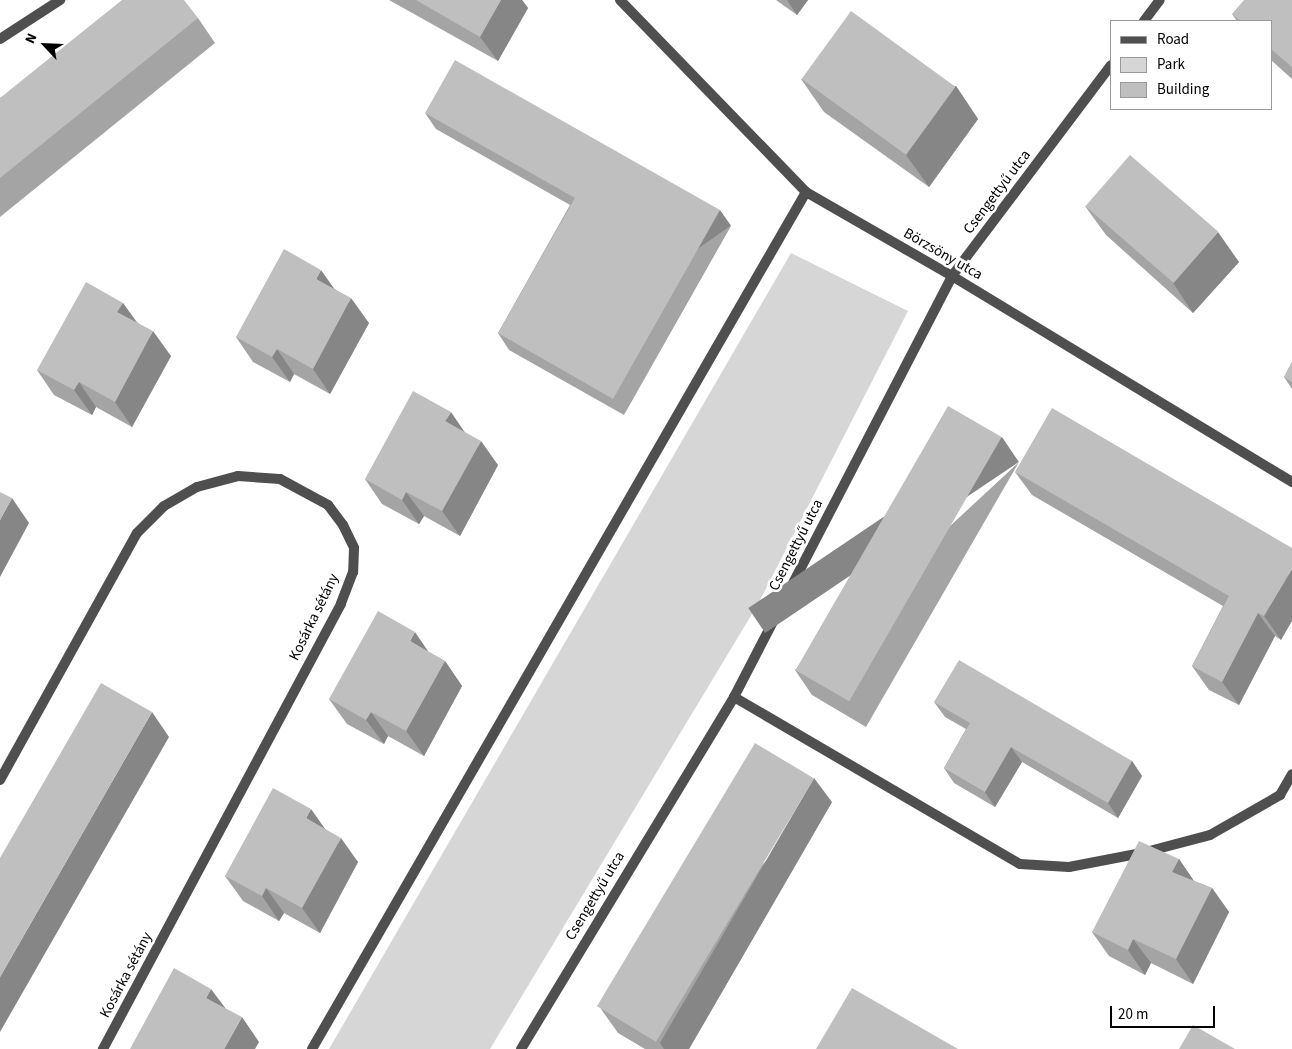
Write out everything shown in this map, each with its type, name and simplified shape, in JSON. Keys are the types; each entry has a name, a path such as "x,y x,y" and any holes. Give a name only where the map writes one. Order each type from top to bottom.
{"street":[{"path":"0,39 60,0"},
{"name":"Börzsöny utca","path":"620,0 806,192 952,276 1292,482"},
{"path":"1145,20 1160,0"},
{"name":"Csengettyű utca","path":"521,1049 734,697 952,276 1110,66"},
{"path":"312,1049 806,192"},
{"name":"Kosárka sétány","path":"0,780 137,533 164,506 197,487 238,476 280,479 328,505 344,525 354,548 353,572 341,604 103,1049"},
{"path":"734,697 1020,864 1069,867 1142,854 1210,835 1280,795 1292,774"}],"green space":[{"path":"791,253 908,311 758,604 490,1049 329,1049"}],"building":[{"path":"122,0 184,0 198,18 0,178 0,98"},
{"path":"416,0 501,0 480,37"},
{"path":"1244,0 1292,0 1292,67 1272,50 1272,20 1239,20 1232,14"},
{"path":"851,11 955,87 906,155 802,79"},
{"path":"455,60 720,210 613,399 498,333 575,198 425,113"},
{"path":"1130,155 1218,232 1174,283 1085,206"},
{"path":"284,249 321,270 316,279 351,298 313,369 277,349 272,357 236,337"},
{"path":"86,282 123,303 117,312 153,331 115,402 79,382 74,390 37,370"},
{"path":"1292,362 1292,382 1284,377"},
{"path":"413,391 451,412 445,421 481,441 442,511 406,492 402,500 365,479"},
{"path":"948,406 1002,437 849,701 796,670"},
{"path":"1052,408 1292,548 1292,569 1264,616 1258,613 1222,682 1192,666 1229,596 1015,472"},
{"path":"0,492 12,498 0,520"},
{"path":"378,611 415,632 410,641 445,661 406,731 371,712 366,720 329,699"},
{"path":"959,660 1132,761 1108,803 1011,747 985,792 944,768 970,723 934,702"},
{"path":"101,683 152,712 0,977 0,858"},
{"path":"755,743 814,779 656,1042 597,1006"},
{"path":"273,788 311,809 306,818 341,838 302,908 266,888 262,896 225,876"},
{"path":"1139,841 1179,859 1172,872 1212,888 1176,959 1133,939 1128,950 1092,932"},
{"path":"174,968 211,989 206,998 242,1017 224,1049 130,1049"},
{"path":"852,988 958,1049 816,1049"},
{"path":"1193,1025 1235,1049 1179,1049"}]}
